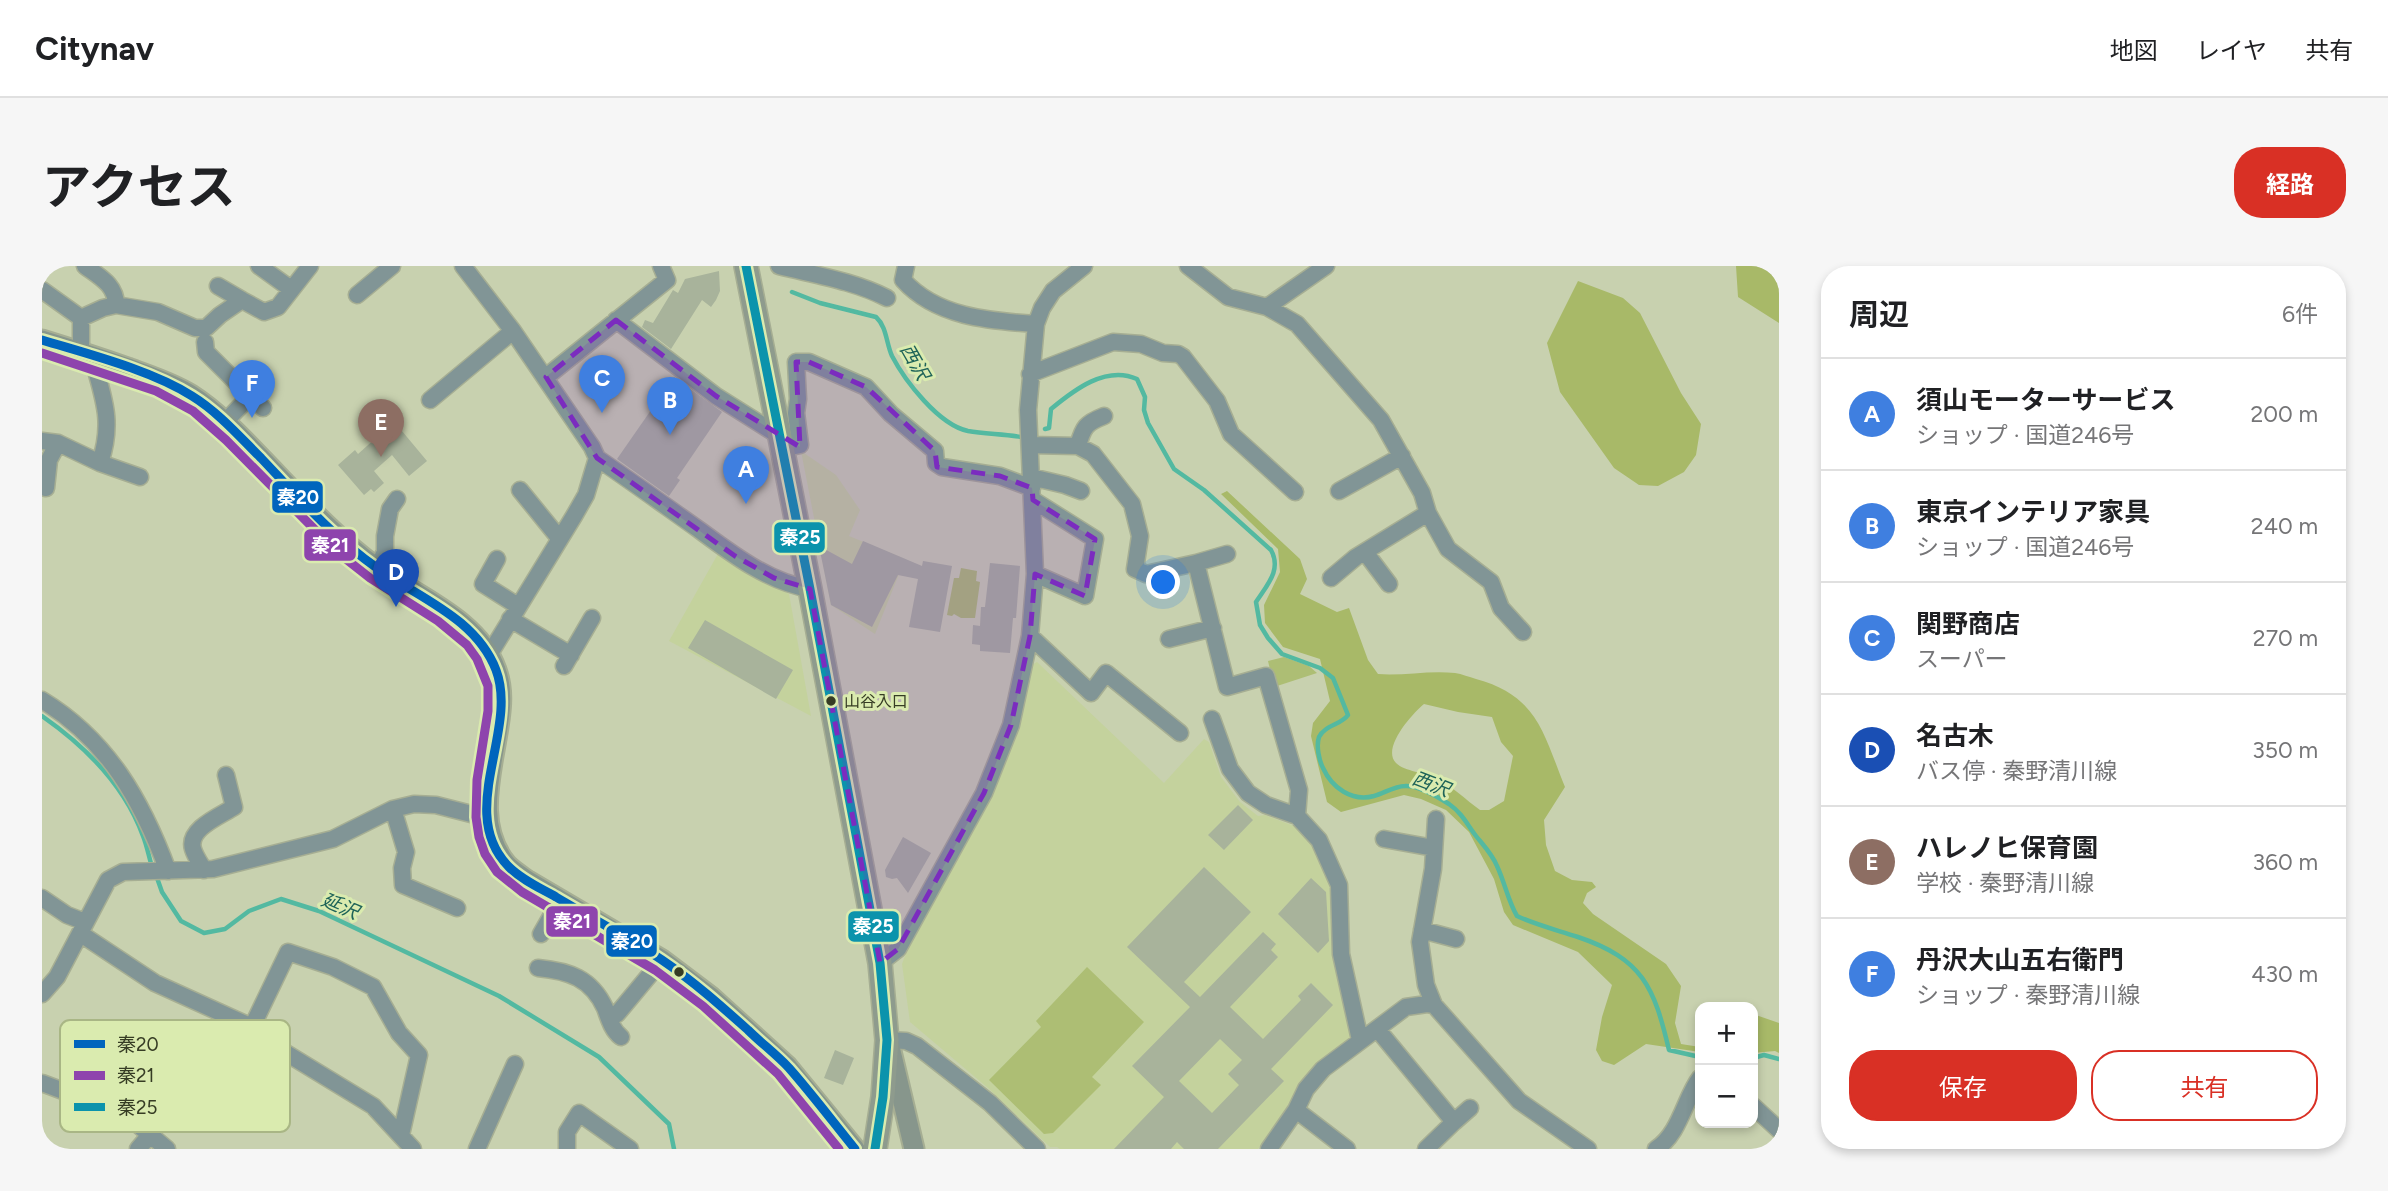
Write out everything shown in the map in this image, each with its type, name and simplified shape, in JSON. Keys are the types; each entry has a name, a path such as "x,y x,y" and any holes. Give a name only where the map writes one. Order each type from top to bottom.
{"highway":[{"path":"746,266 880,963 887,1040 883,1097 875,1149"}],"main road":[{"path":"42,340 152,377 190,394 225,422 331,529 377,568 453,618 478,639 496,669 500,688 501,709 488,792 487,818 488,830 498,852 509,866 528,881 662,960 711,997 787,1066 855,1149"},
{"path":"887,1040 914,1149"}],"street":[{"path":"85,266 110,285 116,295 116,305"},
{"path":"259,266 290,289"},
{"path":"218,286 264,312 278,307 310,266"},
{"path":"357,295 391,266"},
{"path":"463,266 513,331 597,458 735,556 774,578 810,589"},
{"path":"779,266 873,291 887,298"},
{"path":"906,266 903,280 932,304 973,318 1036,324"},
{"path":"880,963 898,949 984,793 1011,725 1030,636 1035,574 1028,410 1036,324 1053,291 1084,266"},
{"path":"1188,266 1228,297 1267,307 1297,324 1381,420 1422,493 1428,513 1448,549 1491,582 1501,608 1523,632"},
{"path":"1267,307 1326,266"},
{"path":"545,377 616,320 664,273"},
{"path":"42,290 81,317 87,354 107,411 109,426 100,463"},
{"path":"81,317 116,305 158,312 195,328 206,328 242,300"},
{"path":"616,320 780,442 800,445 796,413 796,362 810,362 866,387 891,414 935,450 936,463 942,467 1000,476 1032,488 1095,539 1085,596 1035,574"},
{"path":"430,400 513,331"},
{"path":"205,342 206,352 264,408"},
{"path":"1030,374 1113,342 1141,344 1163,353 1178,354 1217,401 1231,434 1295,492"},
{"path":"225,422 250,396"},
{"path":"1078,446 1082,429 1104,416"},
{"path":"46,488 50,442 141,477"},
{"path":"1030,445 1078,446 1093,454 1132,504 1140,536 1135,569 1146,574 1227,554"},
{"path":"1339,491 1402,456"},
{"path":"489,654 586,495 597,458"},
{"path":"1032,488 1065,485 1081,491"},
{"path":"520,490 559,538"},
{"path":"377,568 385,552 390,509 397,499"},
{"path":"1331,578 1365,552 1428,513"},
{"path":"1365,552 1389,584"},
{"path":"497,559 483,584 567,660 592,618"},
{"path":"1196,563 1227,687 1266,676 1299,790 1297,816"},
{"path":"1169,639 1213,628"},
{"path":"1030,636 1091,692 1110,667 1181,733"},
{"path":"42,700 66,715 90,736 128,784 154,832 168,871"},
{"path":"1212,719 1230,769 1248,793 1266,805 1297,816 1319,840 1339,884 1341,954 1360,1040"},
{"path":"204,870 192,848 193,839 199,830 234,807 226,775"},
{"path":"42,993 57,976 108,880 124,872 204,870 333,839 393,809 414,804 436,805 487,818"},
{"path":"393,809 406,852 402,868 403,885 414,899 457,908"},
{"path":"1436,819 1429,899 1420,942 1423,967 1434,1005 1519,1101 1588,1149"},
{"path":"1384,839 1434,848"},
{"path":"42,898 155,983 237,1020"},
{"path":"541,934 560,901"},
{"path":"1422,930 1456,939"},
{"path":"256,1020 283,950 333,967 373,987 399,1033 419,1055 401,1135"},
{"path":"609,1019 617,1014 662,960"},
{"path":"538,968 564,971 582,980 598,993 615,1032 621,1037"},
{"path":"1269,1149 1296,1111 1306,1089 1323,1069 1406,1007 1434,1005"},
{"path":"1378,1030 1454,1122"},
{"path":"887,1040 906,1041 927,1053 990,1103 1037,1149"},
{"path":"290,1055 373,1106 413,1149"},
{"path":"477,1149 515,1064"},
{"path":"42,1083 60,1090"},
{"path":"1656,1149 1677,1124 1695,1088"},
{"path":"1426,1149 1470,1108"},
{"path":"1296,1111 1347,1149"},
{"path":"1758,1111 1779,1130"},
{"path":"567,1149 567,1132 579,1113 630,1149"},
{"path":"146,1132 167,1149"},
{"path":"138,1149 150,1135"}],"highlighted area":[{"path":"616,320 716,396 800,447 796,362 809,362 866,387 935,451 937,467 1000,476 1032,488 1033,500 1095,539 1085,596 1035,574 1030,636 1011,725 984,793 898,949 880,963 810,589 774,578 735,556 597,458 546,377"}],"shaded area":[{"path":"1736,266 1779,266 1779,323 1738,297"},
{"path":"1578,281 1623,298 1640,313 1681,393 1701,424 1696,455 1684,472 1658,486 1639,485 1614,468 1560,392 1547,343"},
{"path":"801,451 836,475 860,510 849,536 905,559 875,634 831,605"},
{"path":"1227,491 1300,559 1307,579 1300,594 1337,612 1349,608 1368,660 1378,674 1458,673 1497,686 1526,706 1544,734 1565,787 1544,820 1546,845 1555,871 1572,880 1592,882 1596,887 1587,893 1583,903 1593,914 1666,964 1681,986 1675,1023 1681,1044 1695,1046 1695,1051 1646,1044 1614,1065 1602,1061 1596,1050 1612,985 1578,952 1513,925 1504,912 1494,879 1469,832 1446,810 1404,795 1341,812 1327,802 1311,736 1313,723 1330,701 1320,659 1283,647 1265,623 1264,605 1280,572 1278,549 1221,494","holes":["1424,704 1492,717 1501,742 1513,756 1504,801 1489,810 1480,810 1436,778 1400,766 1392,757 1392,749 1400,731"]},
{"path":"719,552 789,594 811,716 669,641"},
{"path":"961,568 977,571 976,581 980,582 975,618 947,615 954,578 959,578"},
{"path":"1284,657 1309,666 1317,673 1274,687 1268,661"},
{"path":"1037,662 1164,783 1204,739 1209,742 1221,777 1240,802 1258,816 1265,815 1297,827 1312,844 1331,887 1354,1037 1299,1086 1279,1121 1258,1149 1050,1147 988,1088 910,1022 902,964 914,932 994,786 1030,666"},
{"path":"1087,967 1144,1022 1092,1077 1101,1085 1053,1133 1044,1134 989,1080 1041,1027 1036,1021"},
{"path":"1758,1016 1779,1023 1779,1053 1758,1053"}],"building":[{"path":"719,271 720,291 716,300 711,307 702,300 671,349 642,327 645,320 653,323 673,290 678,293 685,279"},
{"path":"674,377 722,412 677,478 680,480 669,496 617,459"},
{"path":"382,407 427,461 409,476 392,455 374,471 384,483 374,492 371,489 364,495 338,465 355,450 358,454 377,437 364,422"},
{"path":"863,541 922,566 923,561 952,566 940,632 909,627 918,579 898,575 872,627 831,605 819,546 852,564"},
{"path":"990,563 1020,566 1010,653 980,651 980,645 972,644 973,625 980,626 981,607 985,607"},
{"path":"705,620 793,670 776,699 688,648"},
{"path":"1238,805 1253,820 1224,850 1208,835"},
{"path":"903,837 931,853 908,893 897,878 886,877 885,870"},
{"path":"1204,867 1251,912 1184,982 1200,997 1263,932 1276,944 1271,950 1278,957 1230,1007 1263,1039 1301,1000 1298,996 1311,983 1333,1005 1271,1069 1284,1081 1218,1149 1184,1149 1177,1142 1171,1149 1114,1149 1164,1097 1132,1066 1190,1007 1127,947","holes":["1220,1039 1242,1060 1228,1074 1239,1085 1212,1113 1179,1081"]},
{"path":"1311,878 1326,892 1329,941 1318,953 1278,914"},
{"path":"835,1050 854,1058 843,1085 824,1078"}],"waterway":[{"name":"西沢","path":"792,292 820,303 876,317 884,330 892,356 905,377 924,401 957,427 968,431 1021,437"},
{"name":"西沢","path":"1045,429 1049,428 1051,409 1080,387 1102,377 1114,375 1137,379 1145,397 1144,410 1148,423 1174,469 1204,490 1271,550 1274,571 1256,602 1260,625 1268,638 1282,654 1320,668 1333,678 1348,715 1319,737 1320,761 1332,782 1344,792 1358,797 1374,796 1397,787 1416,787 1449,804 1461,815 1493,858 1517,916 1578,937 1618,955 1642,978 1651,992 1669,1050 1695,1056"},
{"name":"延沢","path":"42,716 88,754 126,800 144,840 152,867"},
{"name":"延沢","path":"156,875 162,892 181,921 204,933 225,929 249,911 281,899 319,911 499,996 599,1057 669,1124 674,1149"},
{"name":"西沢","path":"1758,1057 1764,1055 1779,1059"}],"transit line":[{"name":"秦25","path":"746,266 880,963 887,1040 883,1097 875,1149"},
{"name":"秦20","path":"42,340 158,378 202,402 345,543 377,568 445,611 475,636 496,670 501,693 500,718 487,797 487,822 494,845 509,867 531,884 649,952 727,1011 784,1063 855,1149"},
{"name":"秦21","path":"42,353 156,391 193,411 226,440 337,552 370,578 438,621 467,645 477,659 488,686 488,711 477,780 476,817 485,854 497,872 522,892 655,970 703,1006 778,1074 839,1149"}],"place":[{"name":"関野商店","path":"602,413"},
{"name":"丹沢大山五右衛門","path":"252,418"},
{"name":"東京インテリア家具","path":"670,435"},
{"name":"ハレノヒ保育園","path":"381,457"},
{"name":"須山モーターサービス","path":"746,504"},
{"name":"名古木","path":"396,607"},
{"name":"山谷入口","path":"831,701"}]}
